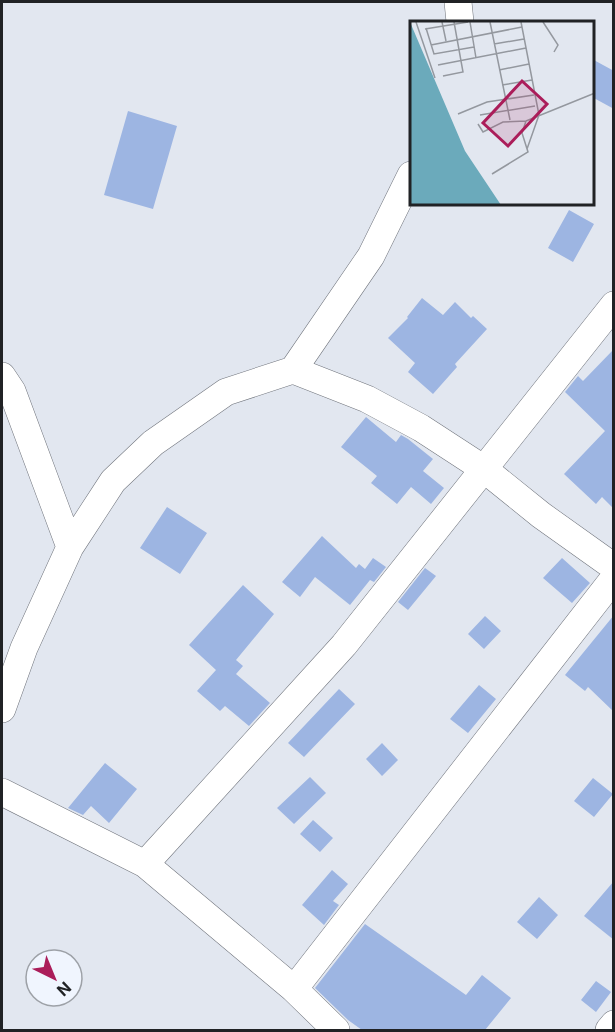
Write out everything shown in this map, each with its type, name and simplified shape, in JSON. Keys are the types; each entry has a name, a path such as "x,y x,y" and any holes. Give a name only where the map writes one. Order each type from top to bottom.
{"street":[{"path":"458,2 460,21"},
{"path":"2,709 24,648 70,547 113,481 153,443 226,392 292,370 372,256 410,177"},
{"path":"144,864 344,645 614,305"},
{"path":"292,370 367,399 421,428 484,469 541,515 614,567"},
{"path":"2,376 12,391 70,547"},
{"path":"294,989 614,578"},
{"path":"2,792 144,864 294,989 336,1030"},
{"path":"609,1030 614,1024"}],"building":[{"path":"594,60 614,71 614,109 594,98"},
{"path":"128,111 177,126 153,209 104,195"},
{"path":"569,210 594,224 573,262 548,248"},
{"path":"422,298 443,315 455,302 471,318 473,316 487,329 455,364 457,367 433,394 408,372 415,363 388,338 408,318"},
{"path":"614,349 614,509 602,497 596,504 564,474 605,431 565,392 578,376 583,381"},
{"path":"366,417 396,442 401,435 433,459 423,471 444,488 431,504 411,487 397,504 371,483 377,476 341,447"},
{"path":"167,507 207,533 180,574 140,548"},
{"path":"322,536 356,568 359,564 365,569 373,558 386,567 374,582 370,580 350,605 315,577 300,597 282,582"},
{"path":"562,558 590,583 572,603 543,578"},
{"path":"425,568 436,576 408,610 398,602"},
{"path":"243,585 274,614 236,660 243,666 236,674 270,703 249,726 225,706 220,711 197,691 216,670 189,645"},
{"path":"614,615 614,712 588,687 585,691 565,675"},
{"path":"485,616 501,631 484,649 468,634"},
{"path":"479,685 496,699 468,733 450,719"},
{"path":"339,689 355,704 304,757 288,743"},
{"path":"382,743 398,760 382,776 366,759"},
{"path":"105,763 137,789 109,823 91,806 83,815 68,808"},
{"path":"310,777 326,793 294,824 277,808"},
{"path":"593,778 613,794 594,817 574,801"},
{"path":"313,820 333,838 320,852 300,834"},
{"path":"332,870 348,884 333,901 339,905 324,925 302,905"},
{"path":"614,881 614,940 584,916"},
{"path":"539,897 558,915 537,939 517,922"},
{"path":"365,924 466,995 482,975 511,998 485,1030 362,1030 348,1020 315,988"},
{"path":"596,981 611,992 596,1012 581,1000"}]}
